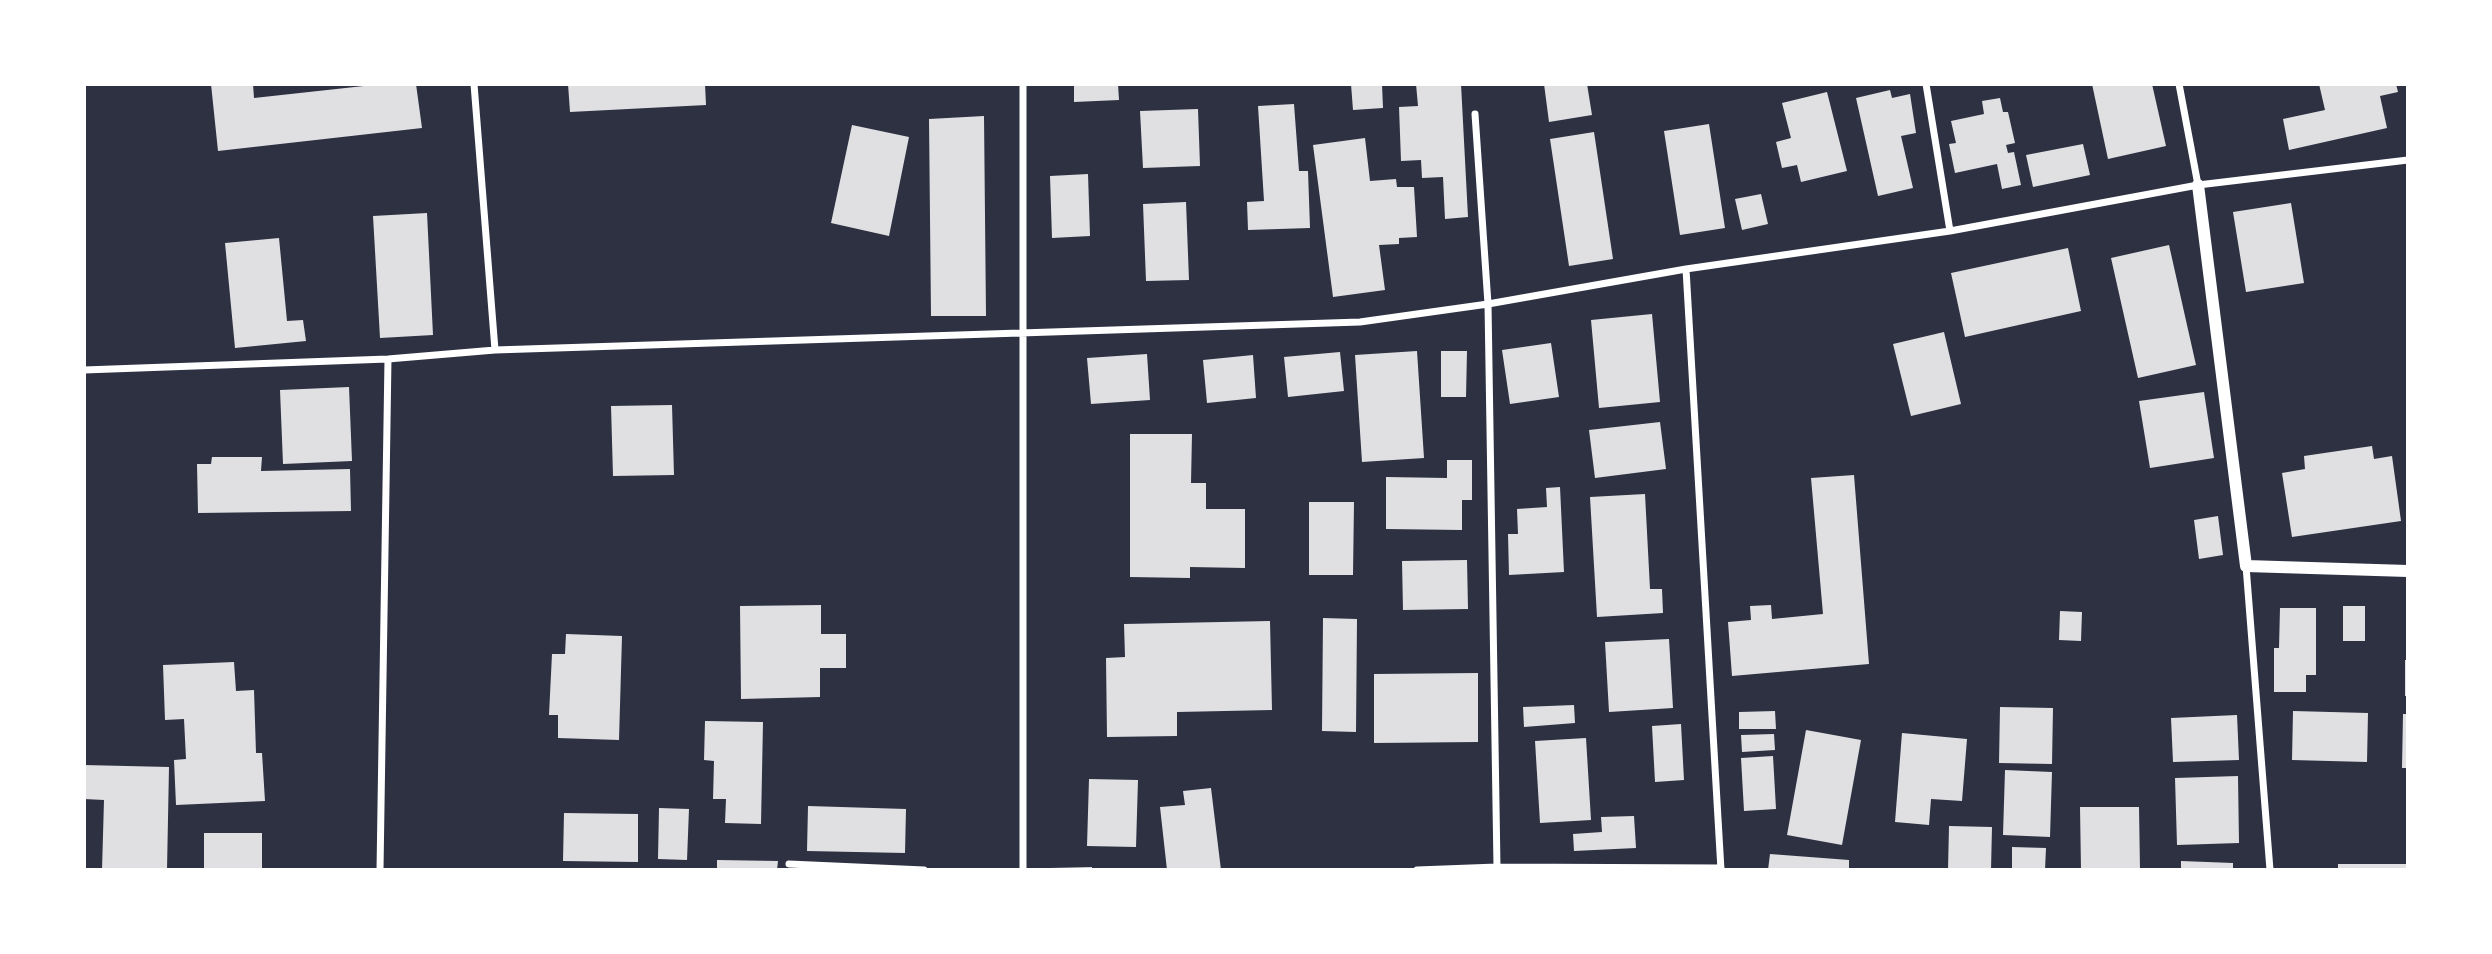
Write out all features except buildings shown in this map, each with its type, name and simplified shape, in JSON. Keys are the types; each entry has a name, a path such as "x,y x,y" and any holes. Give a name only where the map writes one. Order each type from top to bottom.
{"street":[{"path":"474,84 495,350"},
{"path":"1023,84 1023,870"},
{"path":"1926,84 1950,231"},
{"path":"2179,84 2198,185 2246,566 2270,870"},
{"path":"1475,114 1488,304 1497,867"},
{"path":"84,370 388,359 495,350 1360,322 1950,231 2198,185 2408,160"},
{"path":"1417,870 1497,867 1721,869 1686,270"},
{"path":"380,870 388,359"},
{"path":"2246,566 2408,571"},
{"path":"789,864 924,870"}]}
